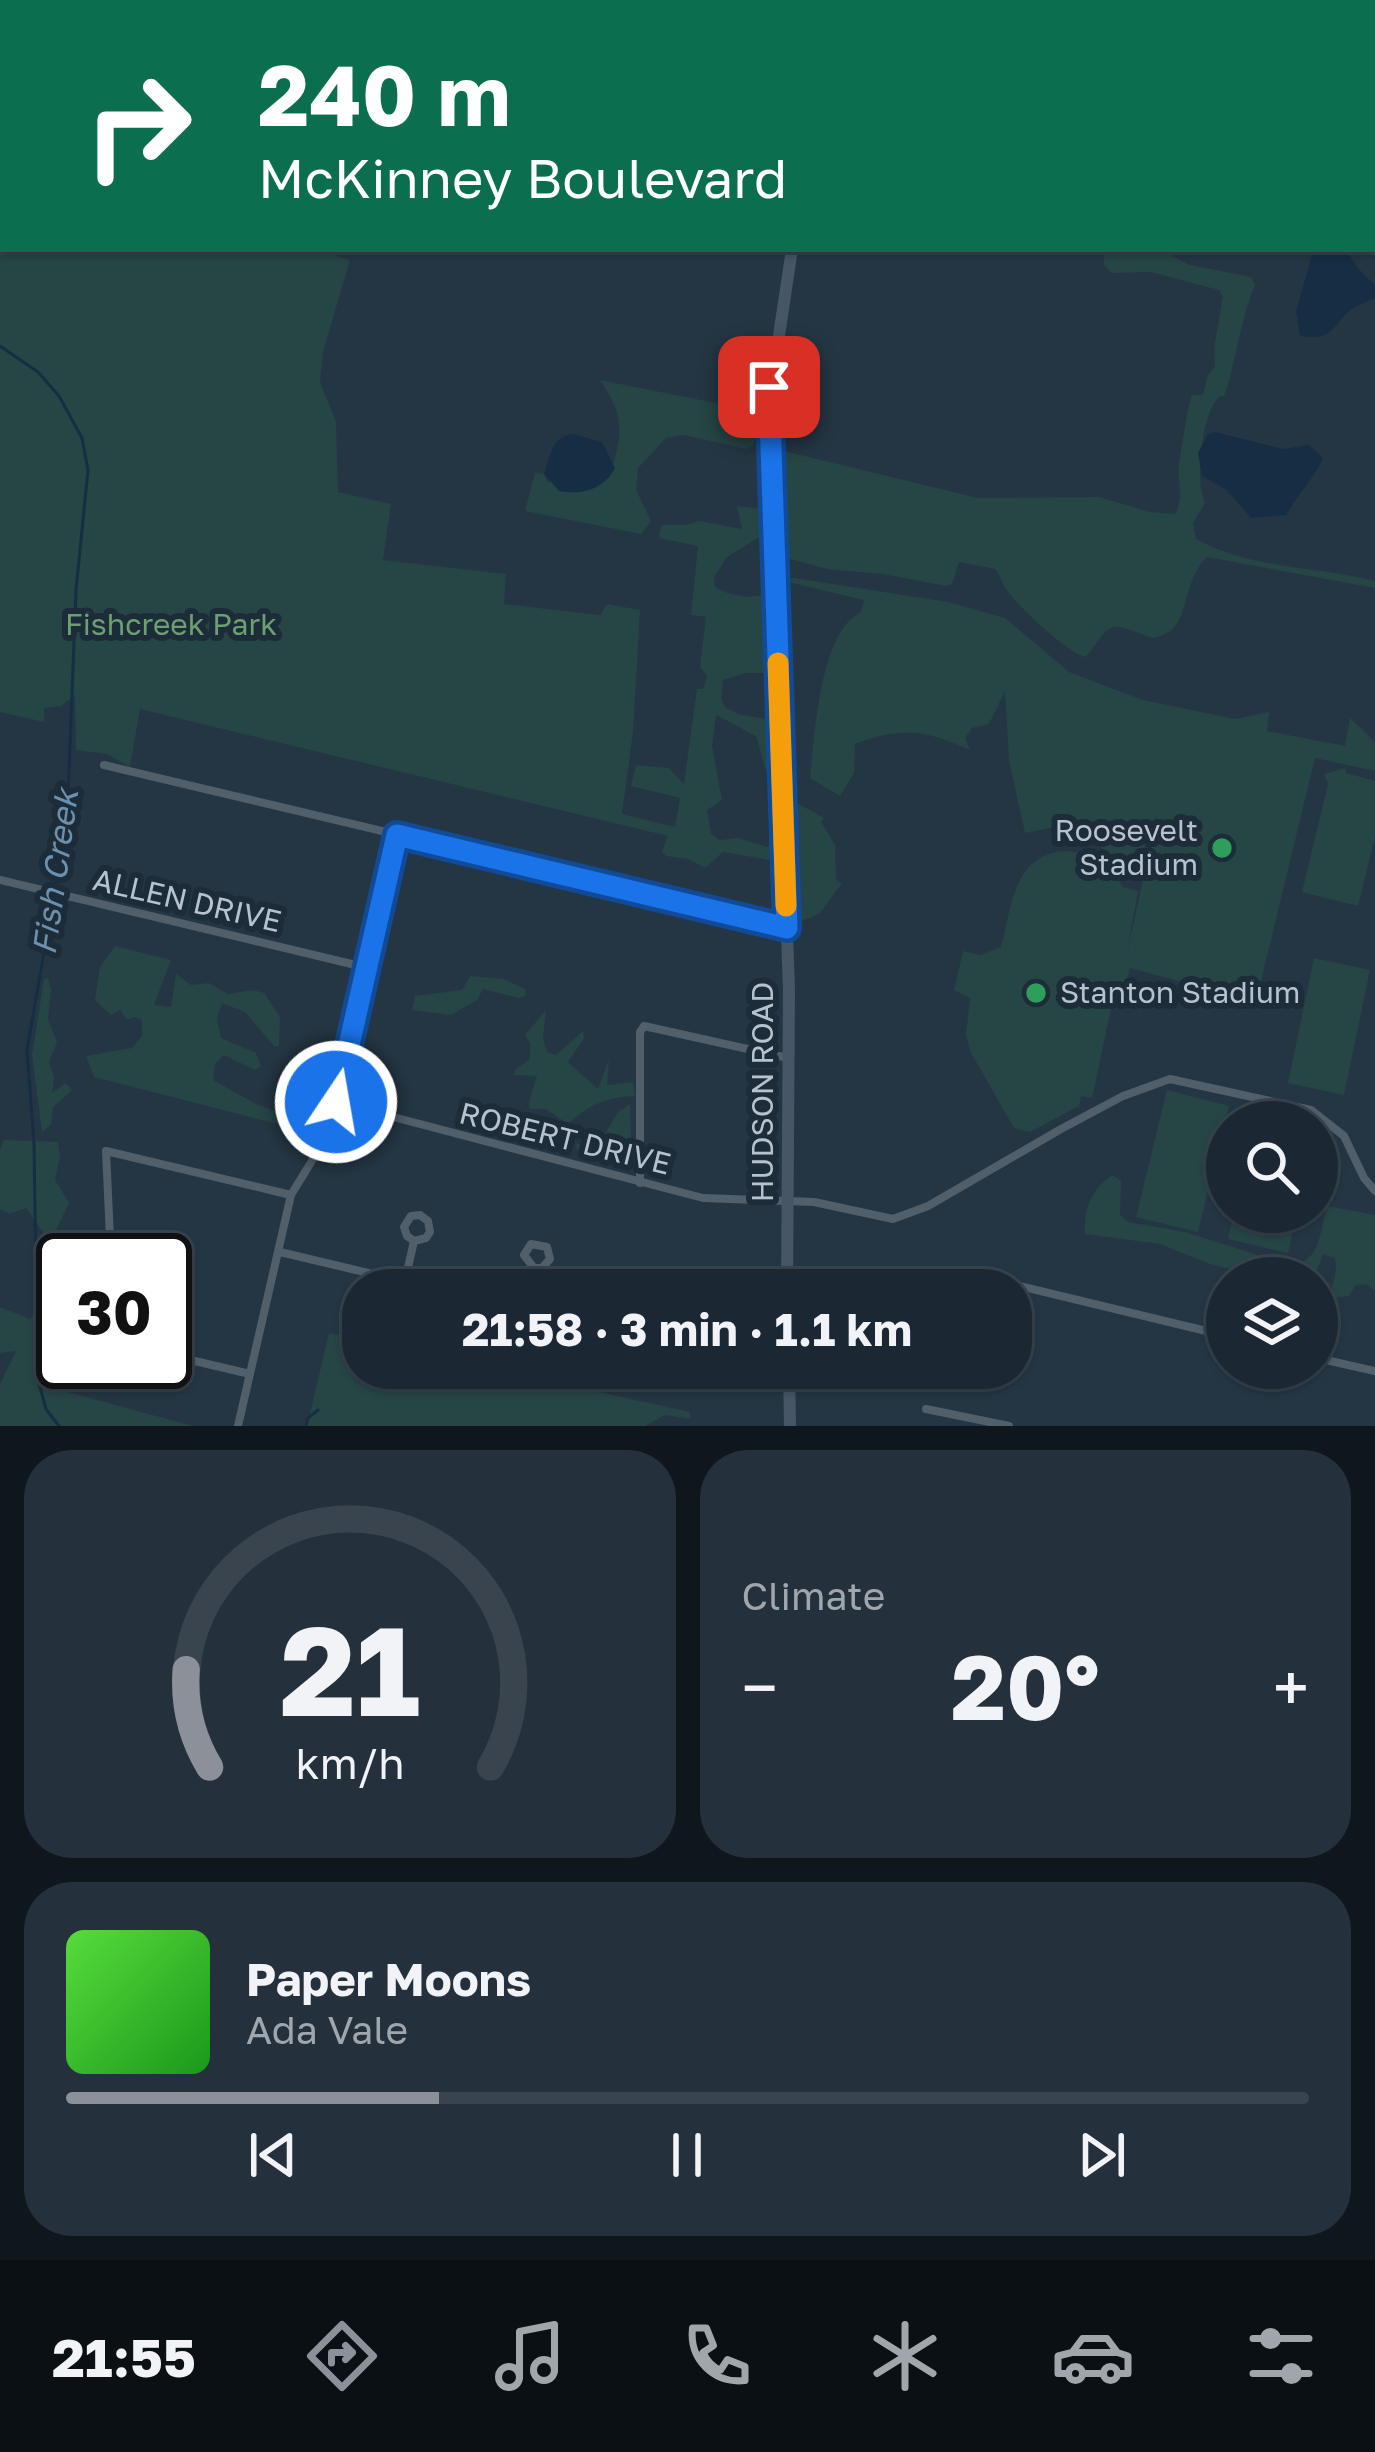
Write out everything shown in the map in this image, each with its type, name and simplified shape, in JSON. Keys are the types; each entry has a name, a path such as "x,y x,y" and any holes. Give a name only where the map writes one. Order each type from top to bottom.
{"street":[{"name":"HUDSON ROAD","path":"788,1269 787,928 768,410 792,252"},
{"path":"104,765 787,928"},
{"path":"238,1426 291,1195 324,1141 336,1102 397,835"},
{"name":"ALLEN DRIVE","path":"0,880 364,967"},
{"path":"640,1184 640,1032 644,1026 788,1058"},
{"name":"ROBERT DRIVE","path":"336,1102 640,1184 717,1200 822,1203 883,1218 907,1216 1123,1096 1170,1079 1311,1109 1344,1136 1375,1191"},
{"path":"110,1233 106,1151 291,1195"},
{"path":"408,1269 414,1241"},
{"path":"280,1252 353,1269"},
{"path":"1032,1289 1206,1331"},
{"path":"192,1360 250,1374"},
{"path":"1338,1363 1375,1372"},
{"path":"789,1389 790,1426"},
{"path":"926,1409 1009,1426"}],"green space":[{"name":"Fishcreek Park","path":"0,252 323,252 350,260 323,352 320,382 336,422 338,492 391,504 383,560 506,574 504,604 600,615 607,604 640,610 633,732 622,814 675,827 680,798 631,786 636,765 669,768 684,784 697,689 703,689 707,676 700,667 706,617 691,615 698,546 659,538 661,525 699,521 742,529 737,506 762,509 761,536 727,557 714,577 715,587 728,593 771,593 774,673 746,673 723,680 721,699 738,714 777,721 779,790 770,785 756,736 716,715 712,746 722,800 707,810 711,834 720,840 738,838 767,847 773,843 772,816 779,811 781,862 723,852 705,868 689,859 666,856 662,852 668,836 140,709 130,767 107,754 76,750 75,695 61,706 44,708 44,722 0,712"},
{"path":"1104,252 1164,252 1190,265 1251,277 1255,285 1227,388 1206,423 1200,467 1205,503 1193,523 1196,539 1261,562 1375,581 1375,588 1207,557 1192,581 1175,627 1152,638 1113,627 1086,657 1029,615 1009,594 995,569 959,562 952,584 946,586 827,569 787,558 782,549 778,456 784,451 978,498 1099,497 1175,514 1189,407 1192,395 1203,395 1215,367 1223,296 1219,290 1151,272 1112,273 1104,265"},
{"path":"600,380 761,412 753,446 746,449 684,435 666,438 638,468 636,490 651,521 641,534 525,511 535,473 544,474 547,482 610,477 618,416"},
{"path":"794,578 948,602 1005,618 1069,672 1143,700 1235,719 1269,712 1267,731 1345,746 1350,718 1375,742 1375,771 1315,758 1256,1002 1130,968 1124,991 1115,990 1092,1098 1081,1096 1079,1106 1030,1132 1014,1128 971,1053 966,1035 970,998 954,990 963,951 980,955 1001,947 1025,872 1036,861 1063,851 1091,857 1104,864 1123,887 1138,891 1127,953 1158,812 1133,877 1109,861 1086,821 1025,833 1009,760 1005,691 989,724 972,728 965,738 970,750 926,735 887,735 855,744 854,773 840,796 810,778 828,662 836,640 861,612 864,600 784,581"},
{"path":"1345,768 1346,773 1375,781 1375,837 1358,906 1302,892 1328,784 1324,774"},
{"path":"797,803 824,818 821,822 835,845 836,880 842,883 820,913 796,924 792,922 788,812"},
{"path":"115,946 171,960 154,1005 171,1007 176,974 191,985 209,983 228,994 264,993 280,1017 279,1046 245,1012 222,1003 217,1019 221,1038 256,1053 261,1066 255,1070 224,1055 215,1064 213,1080 256,1104 295,1118 289,1102 315,1075 334,1081 321,1135 94,1077 86,1056 132,1048 142,1036 142,1020 127,1020 120,1010 111,1015 95,1000 100,967"},
{"path":"1314,958 1370,970 1344,1095 1288,1083"},
{"path":"470,976 504,979 525,989 526,996 483,989 477,1000 451,1015 412,1010 415,996 462,990"},
{"path":"48,978 48,1019 57,1042 49,1061 52,1093 66,1083 72,1090 53,1107 51,1125 42,1132 32,1055 44,979"},
{"path":"546,1010 543,1039 547,1052 556,1055 583,1031 584,1038 568,1062 598,1089 609,1059 607,1085 633,1082 635,1096 598,1103 568,1124 546,1109 530,1109 537,1076 514,1075 530,1059 525,1035"},
{"path":"1167,1090 1210,1101 1206,1101 1206,1199 1198,1232 1136,1217"},
{"path":"630,1104 632,1166 578,1150 575,1145 603,1137 618,1112"},
{"path":"4,1140 58,1142 55,1180 69,1203 54,1233 44,1233 26,1208 9,1214 0,1209"},
{"path":"1113,1175 1121,1181 1120,1215 1128,1222 1185,1232 1264,1257 1206,1257 1206,1262 1160,1244 1085,1234 1090,1200"},
{"path":"1338,1208 1375,1215 1375,1291 1366,1284 1356,1285 1349,1296 1338,1298 1338,1257 1309,1257 1321,1233 1338,1233"},
{"path":"1229,1233 1292,1233 1288,1253 1228,1239"},
{"path":"0,1307 30,1319 33,1315 36,1389 63,1389 193,1426 0,1426 0,1384 16,1351 0,1353"},
{"path":"329,1333 342,1336 342,1389 585,1389 690,1412 690,1419 665,1415 645,1426 307,1426"}],"water":[{"path":"1313,252 1347,254 1375,284 1375,298 1351,310 1318,337 1300,336 1296,311"},
{"path":"573,434 602,442 615,468 591,489 559,491 544,474 556,443"},
{"path":"1208,434 1283,449 1309,445 1323,458 1286,515 1251,518 1227,490 1202,476 1198,453"}],"waterway":[{"name":"Fish Creek","path":"0,346 38,372 59,396 82,438 88,470 76,590 67,821 27,1050 36,1274 43,1324 37,1376 46,1409 59,1426"},
{"path":"306,1426 318,1410"}],"slow traffic":[{"path":"778,663 786,906"}],"place":[{"name":"Roosevelt Stadium","path":"1222,848"},
{"name":"Stanton Stadium","path":"1036,993"}],"route":[{"path":"336,1102 397,835 787,928 769,387"}]}
